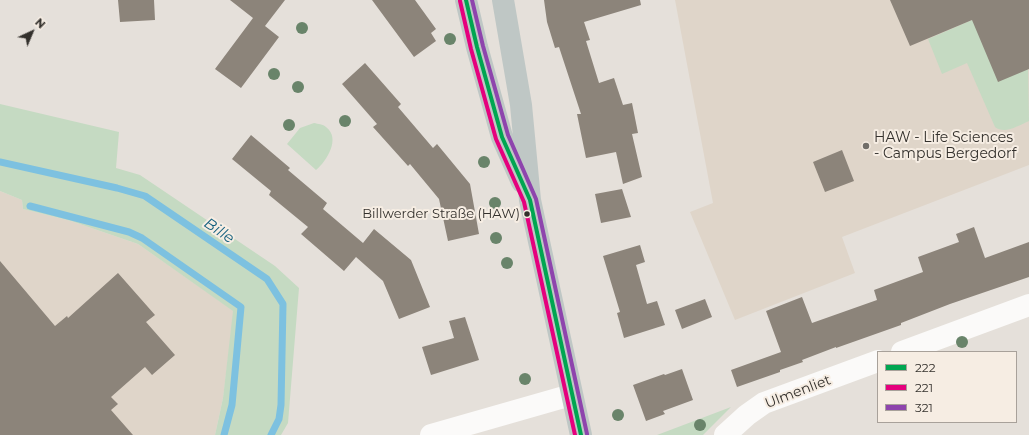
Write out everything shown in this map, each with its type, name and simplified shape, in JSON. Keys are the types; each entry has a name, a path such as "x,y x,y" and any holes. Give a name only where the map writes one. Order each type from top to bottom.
{"main road":[{"path":"466,0 477,47 502,137 530,200"},
{"path":"503,0 521,105 530,200 571,395 581,435"}],"street":[{"path":"905,351 1029,305"},
{"name":"Ulmenliet","path":"725,435 747,415 764,403 877,361"},
{"path":"438,433 571,395"}],"shaded area":[{"name":"HAW - Life Sciences - Campus Bergedorf","path":"675,0 1029,0 1029,165 842,237 855,273 735,320 690,212 713,203"},
{"path":"0,191 22,200 23,209 71,221 138,244 234,311 223,398 215,435 0,435"}],"green space":[{"path":"972,20 1028,69 1029,121 1008,130 995,127 967,63 942,74 928,39"},
{"path":"0,104 119,132 116,168 140,175 275,266 299,288 288,423 281,435 215,435 223,398 233,311 138,244 71,221 23,209 22,200 0,191"},
{"path":"314,123 325,126 332,137 331,149 324,161 316,170 287,144 300,128"},
{"path":"731,407 703,435 657,435"}],"building":[{"path":"118,0 154,0 155,20 120,22"},
{"path":"230,0 285,0 265,26 279,37 241,88 215,69 253,18"},
{"path":"372,0 415,0 436,29 431,33 436,41 414,57"},
{"path":"544,0 640,0 641,5 584,22 590,40 586,41 599,83 614,78 623,105 632,103 638,133 632,134 642,177 623,184 616,152 586,158 577,114 581,114 559,47 555,48 547,22"},
{"path":"890,0 1029,0 1029,69 998,82 972,20 910,46"},
{"path":"365,63 401,104 398,107 433,148 437,144 470,184 479,234 448,241 439,199 410,164 408,166 373,127 377,124 342,84"},
{"path":"251,135 290,168 288,170 327,203 323,209 363,243 374,229 411,260 430,307 399,319 383,281 356,257 344,271 301,234 308,227 269,195 271,191 232,159"},
{"path":"842,150 854,181 825,192 813,162"},
{"path":"622,189 631,217 601,223 595,194"},
{"path":"974,227 985,258 1029,242 1029,277 950,304 901,323 901,325 836,347 802,360 803,362 780,370 780,372 737,387 731,370 781,352 766,311 802,297 812,323 877,300 874,290 923,272 918,257 959,242 956,234"},
{"path":"640,245 645,262 636,265 647,304 657,301 665,325 624,338 617,313 620,312 603,256"},
{"path":"0,261 55,326 67,316 68,318 118,273 155,315 146,322 175,355 152,375 145,367 111,397 118,404 111,410 133,435 0,435"},
{"path":"705,299 712,317 682,329 675,310"},
{"path":"465,317 479,360 431,375 422,347 454,338 449,321"},
{"path":"682,369 693,400 663,411 665,414 646,421 633,385"}],"waterway":[{"name":"Bille","path":"0,162 117,188 145,196 267,279 283,304 281,405 279,419 271,435"},
{"path":"30,206 129,232 142,238 241,307 232,405 224,435"}],"transit line":[{"name":"222","path":"466,0 477,47 502,137 530,200 581,435"},
{"name":"321","path":"472,0 483,46 508,135 536,199 587,434"},
{"name":"221","path":"460,1 471,49 496,139 524,202 575,435"}],"place":[{"name":"HAW - Life Sciences - Campus Bergedorf","path":"866,146"},
{"name":"Billwerder Straße (HAW)","path":"527,214"}]}
